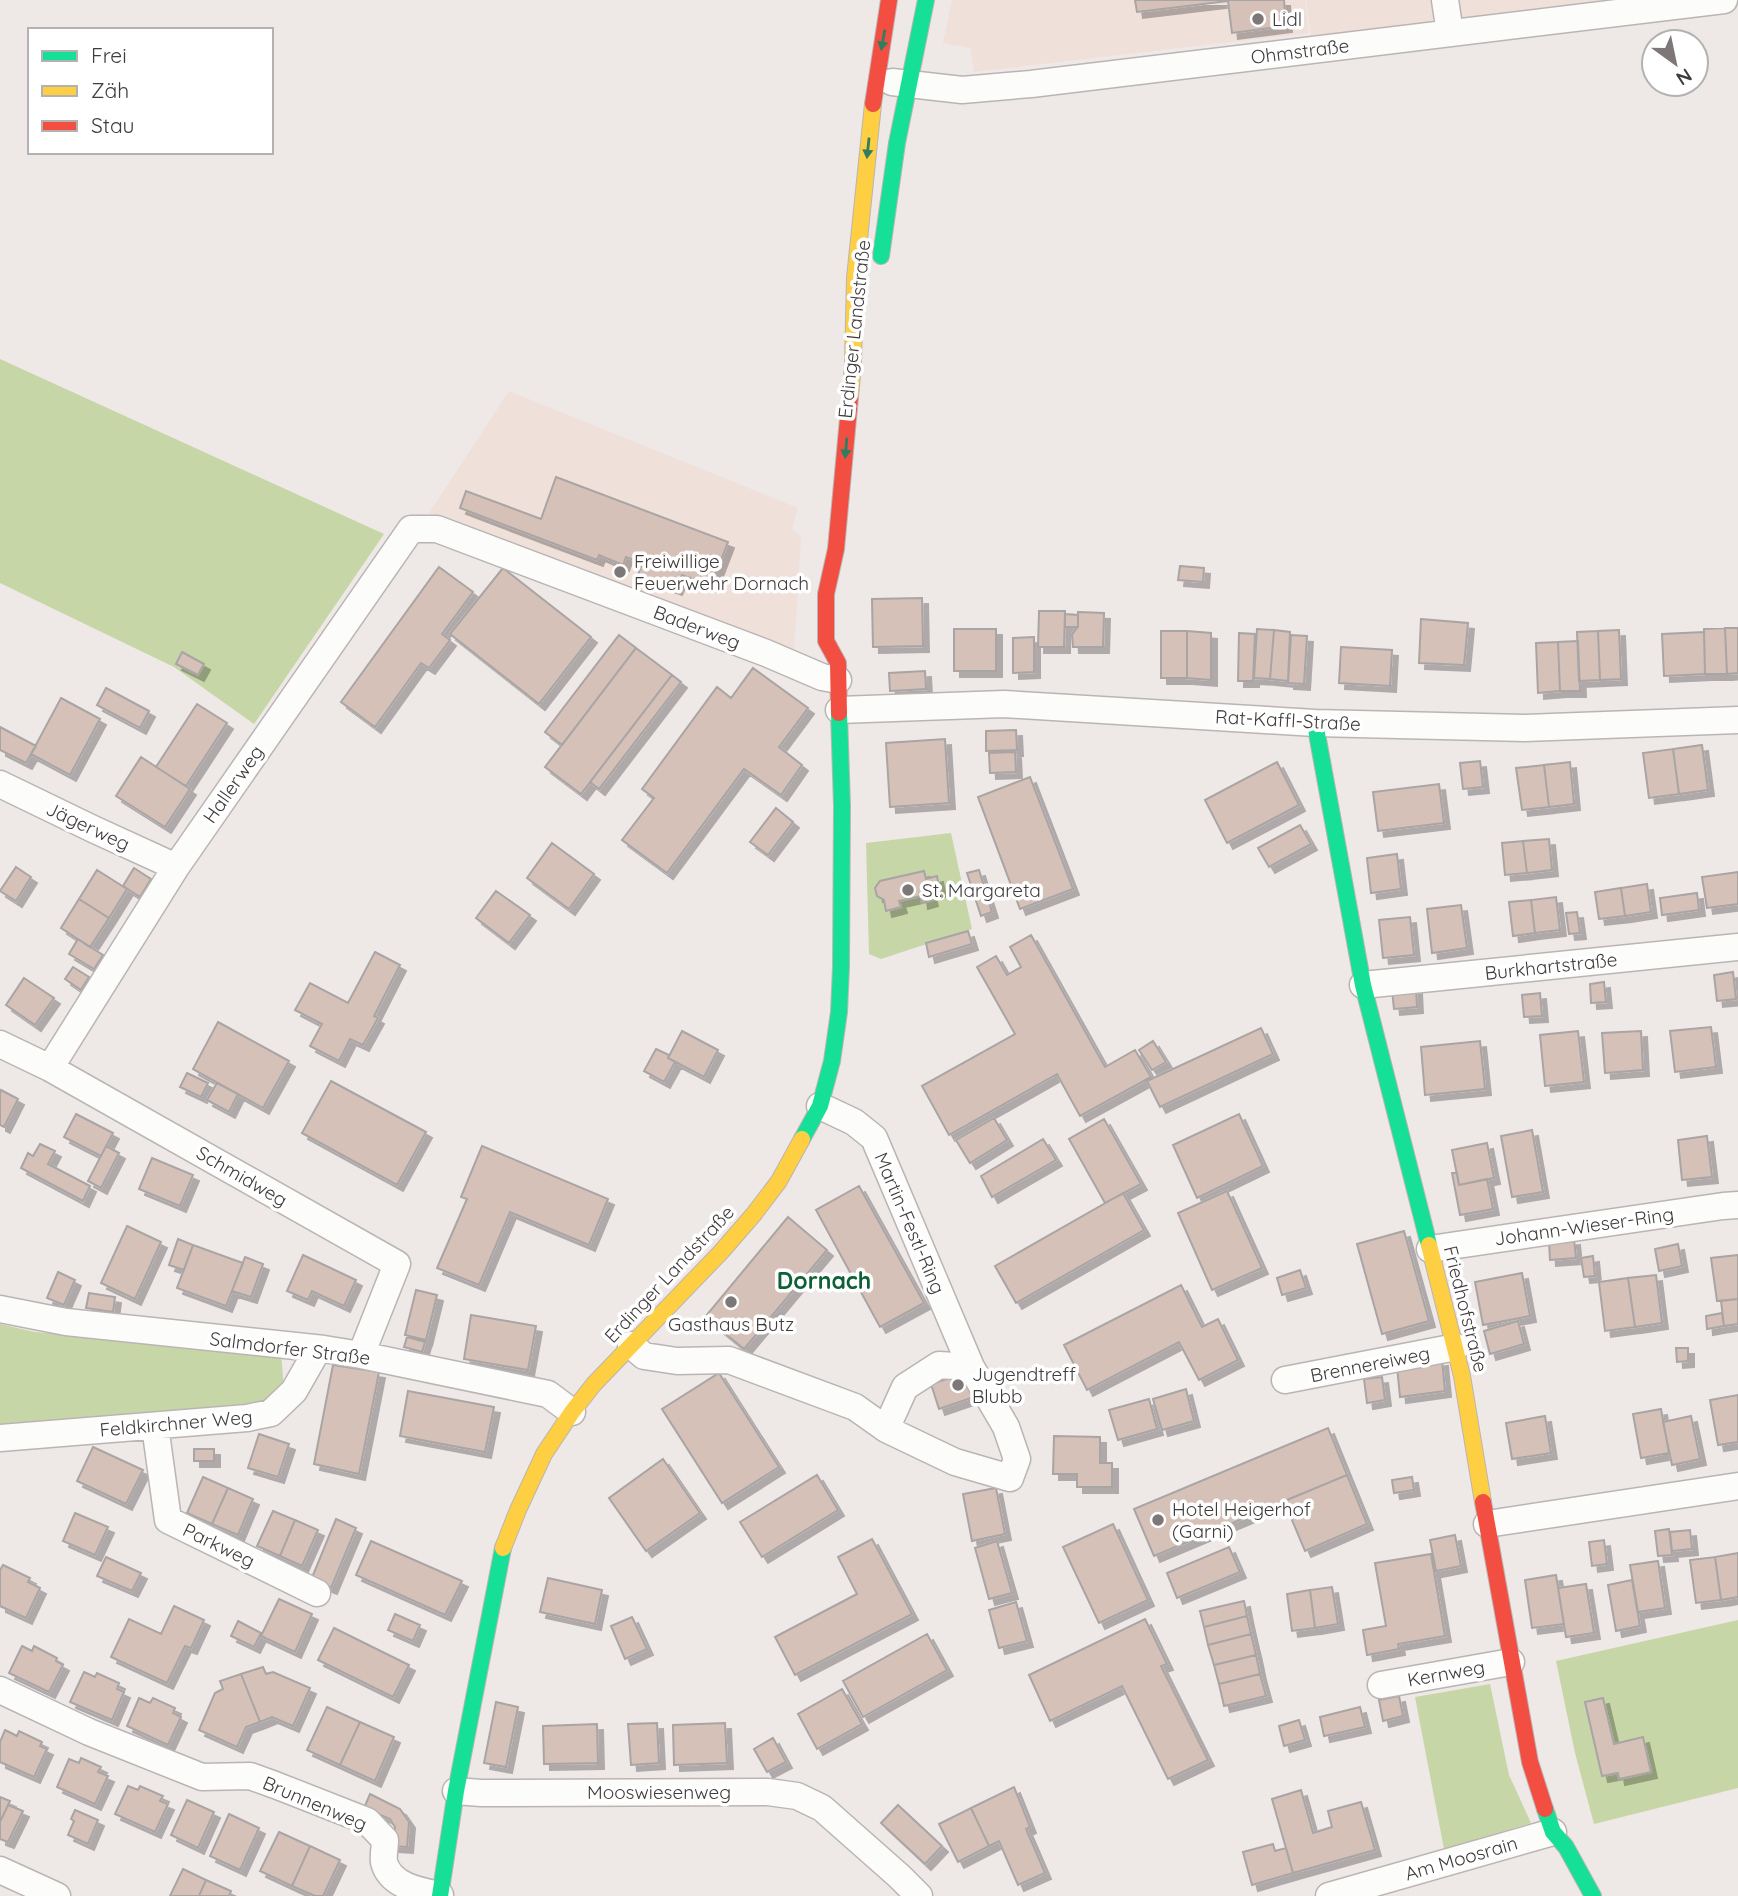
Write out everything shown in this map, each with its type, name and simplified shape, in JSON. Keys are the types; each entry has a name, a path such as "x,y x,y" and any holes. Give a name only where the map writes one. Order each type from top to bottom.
{"street":[{"name":"Erdinger Landstraße","path":"838,671 827,641 826,594 836,550 841,508 853,364 855,278 876,80 889,0"},
{"name":"Erdinger Landstraße","path":"880,267 897,143 926,0"},
{"path":"1445,0 1450,33"},
{"name":"Ohmstraße","path":"876,80 962,90 1031,84 1724,0"},
{"name":"Hallerweg","path":"50,1068 176,867 411,529 437,529"},
{"name":"Baderweg","path":"437,529 766,653 822,677 838,671"},
{"name":"Erdinger Landstraße","path":"440,1896 456,1791 501,1552 544,1454 594,1384 754,1214 779,1181 820,1106 832,1061 839,1012 842,806 838,671 846,643"},
{"name":"Rat-Kaffl-Straße","path":"839,710 1004,704 1315,723 1525,728 1738,720"},
{"name":"Friedhofstraße","path":"1315,723 1363,985 1456,1348 1530,1762 1553,1832 1566,1847 1593,1896"},
{"name":"Jägerweg","path":"0,784 176,867"},
{"name":"Burkhartstraße","path":"1363,985 1738,947"},
{"name":"Schmidweg","path":"0,1044 50,1068 397,1264 361,1355"},
{"name":"Martin-Festl-Ring","path":"631,1345 645,1356 666,1360 729,1360 855,1406 886,1429 955,1462 1010,1478 1017,1459 1006,1427 971,1367 874,1138 854,1122 820,1106"},
{"name":"Johann-Wieser-Ring","path":"1430,1249 1738,1205"},
{"name":"Salmdorfer Straße","path":"0,1309 66,1322 361,1355 548,1394 572,1412"},
{"name":"Brennereiweg","path":"1285,1380 1456,1348"},
{"name":"Feldkirchner Weg","path":"0,1438 247,1418 271,1413 294,1391 318,1349"},
{"path":"886,1429 905,1387 939,1365 971,1367"},
{"name":"Parkweg","path":"155,1426 168,1520 317,1593"},
{"path":"1487,1524 1738,1486"},
{"name":"Kernweg","path":"1381,1685 1511,1661"},
{"name":"Brunnenweg","path":"0,1690 89,1732 202,1777 250,1776 367,1821 385,1840 384,1862 392,1877 414,1889 440,1896"},
{"name":"Mooswiesenweg","path":"456,1791 522,1803 768,1792 795,1804 822,1808 919,1896"},
{"name":"Am Moosrain","path":"1329,1896 1553,1832"},
{"path":"0,1870 57,1896"}],"shaded area":[{"path":"952,0 1305,0 1309,33 974,72 970,48 943,43"},
{"path":"1306,0 1622,0 1311,36"},
{"path":"509,391 798,508 792,529 801,537 794,649 429,513"}],"green space":[{"path":"0,359 384,534 254,724 174,667 0,583"},
{"path":"951,833 972,929 881,959 869,954 866,843"},
{"path":"0,1324 35,1332 281,1352 284,1390 252,1407 0,1429"},
{"path":"1738,1620 1738,1788 1594,1824 1575,1753 1556,1661"},
{"path":"1490,1684 1509,1775 1531,1823 1444,1849 1415,1697"}],"building":[{"name":"Lidl","path":"1135,0 1284,0 1286,26 1232,33 1228,1 1137,12"},
{"path":"556,477 728,542 711,586 682,575 676,589 638,575 642,563 626,557 623,565 599,555 597,560 460,508 466,491 541,519"},
{"path":"1180,566 1204,568 1203,582 1178,580"},
{"path":"439,567 473,592 442,634 450,640 429,668 421,663 375,727 341,702"},
{"path":"503,568 591,637 539,704 450,634"},
{"path":"922,598 923,646 873,647 872,599"},
{"path":"1039,611 1065,611 1064,647 1038,647"},
{"path":"1078,612 1104,613 1103,647 1073,647 1072,634 1078,627"},
{"path":"1065,614 1078,615 1078,627 1065,627"},
{"path":"1421,619 1468,623 1464,665 1419,663"},
{"path":"1725,628 1727,674 1705,674 1704,629"},
{"path":"1725,628 1738,628 1738,673 1727,674"},
{"path":"954,629 996,629 996,671 954,671"},
{"path":"1257,629 1274,630 1270,679 1254,678"},
{"path":"1274,630 1290,632 1288,681 1270,679"},
{"path":"1619,630 1621,679 1600,680 1598,631"},
{"path":"1161,631 1187,631 1187,678 1161,678"},
{"path":"1187,631 1211,633 1211,680 1187,678"},
{"path":"1598,631 1600,680 1579,681 1577,632"},
{"path":"1704,632 1705,674 1664,676 1662,634"},
{"path":"1239,633 1255,634 1253,681 1238,681"},
{"path":"619,635 636,648 562,745 545,732"},
{"path":"1291,635 1307,636 1304,684 1288,683"},
{"path":"1034,637 1034,672 1013,673 1013,638"},
{"path":"1578,641 1580,691 1560,691 1558,642"},
{"path":"1558,642 1560,691 1538,693 1536,643"},
{"path":"1341,647 1392,650 1390,686 1339,683"},
{"path":"636,648 672,675 581,794 545,767"},
{"path":"182,652 204,664 198,675 176,664"},
{"path":"753,668 808,708 779,747 802,765 781,795 744,769 667,873 622,840 654,798 642,789 717,687 731,698"},
{"path":"925,671 926,689 890,691 889,673"},
{"path":"672,675 681,682 599,789 590,782"},
{"path":"106,688 149,711 140,728 97,705"},
{"path":"61,698 100,719 70,775 31,754"},
{"path":"197,704 227,723 186,786 156,767"},
{"path":"0,727 36,746 26,763 0,750"},
{"path":"1016,730 1017,750 986,751 986,731"},
{"path":"945,739 949,803 890,807 886,743"},
{"path":"1702,745 1708,790 1679,794 1673,749"},
{"path":"1673,749 1679,794 1649,798 1643,753"},
{"path":"1015,752 1016,772 990,773 989,753"},
{"path":"141,757 190,789 165,827 116,796"},
{"path":"1480,761 1483,787 1463,789 1460,763"},
{"path":"1277,762 1299,805 1227,843 1205,800"},
{"path":"1570,762 1574,804 1549,807 1544,765"},
{"path":"1544,765 1549,807 1522,810 1516,768"},
{"path":"1030,777 1073,889 1020,909 978,797"},
{"path":"1439,784 1444,823 1378,831 1373,792"},
{"path":"776,808 793,822 768,855 750,842"},
{"path":"1300,825 1311,844 1269,867 1258,848"},
{"path":"1549,839 1552,870 1527,873 1523,841"},
{"path":"1523,841 1527,873 1505,875 1502,843"},
{"path":"552,843 594,874 569,909 527,878"},
{"path":"1397,854 1401,889 1371,893 1367,858"},
{"path":"16,867 31,877 16,901 0,891"},
{"path":"134,868 151,879 140,897 123,886"},
{"path":"97,870 127,889 109,918 79,899"},
{"path":"979,870 992,912 981,916 967,873"},
{"name":"St. Margareta","path":"924,871 926,879 937,876 940,891 930,893 932,900 922,903 921,896 899,901 901,907 886,911 884,900 877,896 875,888 880,881"},
{"path":"1738,872 1738,904 1707,908 1702,877"},
{"path":"1647,884 1651,912 1625,916 1621,888"},
{"path":"1621,888 1625,916 1599,919 1595,892"},
{"path":"496,891 530,915 509,943 476,918"},
{"path":"1697,893 1699,910 1662,915 1660,898"},
{"path":"1556,897 1560,930 1535,933 1531,900"},
{"path":"79,899 109,918 90,947 61,928"},
{"path":"1531,900 1535,933 1513,936 1509,902"},
{"path":"1461,905 1467,948 1432,953 1427,909"},
{"path":"1577,912 1580,933 1569,934 1566,913"},
{"path":"1410,917 1414,955 1383,958 1379,920"},
{"path":"968,931 972,944 929,957 926,943"},
{"path":"1031,935 1105,1067 1135,1050 1151,1077 1080,1116 1057,1074 949,1135 922,1086 1015,1034 977,967 996,956 1007,975 1021,967 1010,947"},
{"path":"78,939 103,955 94,969 69,954"},
{"path":"375,952 400,965 374,1016 378,1018 363,1045 350,1039 339,1061 310,1046 322,1024 295,1010 310,983 348,1003"},
{"path":"73,967 89,977 81,990 65,979"},
{"path":"1733,972 1736,999 1717,1001 1714,975"},
{"path":"24,978 54,998 35,1025 6,1005"},
{"path":"1604,982 1606,1002 1591,1003 1590,984"},
{"path":"1416,988 1417,1007 1394,1009 1392,990"},
{"path":"1540,993 1542,1016 1524,1017 1522,995"},
{"path":"218,1022 289,1061 263,1108 193,1069"},
{"path":"1711,1027 1716,1067 1675,1072 1670,1031"},
{"path":"1261,1028 1273,1054 1160,1107 1147,1081"},
{"path":"682,1031 718,1050 704,1077 668,1058"},
{"path":"1578,1031 1584,1082 1545,1086 1540,1035"},
{"path":"1641,1031 1643,1070 1605,1073 1602,1033"},
{"path":"1153,1041 1166,1062 1152,1070 1139,1050"},
{"path":"1480,1041 1485,1089 1425,1095 1421,1047"},
{"path":"656,1049 669,1055 668,1058 675,1062 664,1082 644,1071"},
{"path":"187,1073 208,1083 201,1097 180,1087"},
{"path":"331,1081 426,1132 397,1185 302,1133"},
{"path":"217,1083 238,1094 229,1112 207,1100"},
{"path":"1,1090 18,1099 4,1127 0,1125"},
{"path":"76,1114 113,1133 101,1156 64,1137"},
{"path":"1239,1114 1263,1166 1197,1198 1173,1145"},
{"path":"994,1118 1007,1140 970,1163 956,1140"},
{"path":"1104,1119 1141,1184 1105,1203 1069,1139"},
{"path":"1532,1130 1543,1192 1512,1197 1501,1136"},
{"path":"1707,1136 1712,1177 1682,1180 1678,1140"},
{"path":"1043,1139 1056,1160 992,1197 981,1176"},
{"path":"1487,1143 1494,1178 1459,1185 1452,1150"},
{"path":"40,1144 55,1151 48,1164 90,1186 83,1201 21,1168 28,1153 33,1156"},
{"path":"106,1146 119,1153 101,1188 88,1181"},
{"path":"482,1146 608,1199 589,1245 510,1212 479,1285 437,1268 467,1199 461,1197"},
{"path":"152,1158 193,1175 180,1206 139,1189"},
{"path":"1452,1173 1457,1173 1459,1185 1487,1179 1493,1209 1460,1215"},
{"path":"859,1186 924,1303 880,1327 816,1210"},
{"path":"1227,1191 1262,1268 1212,1290 1178,1213"},
{"path":"1123,1193 1144,1230 1016,1303 995,1266"},
{"path":"788,1217 827,1250 744,1349 705,1317"},
{"path":"127,1226 161,1242 135,1299 101,1283"},
{"path":"1404,1231 1429,1321 1382,1334 1357,1244"},
{"path":"178,1239 193,1245 184,1270 169,1265"},
{"path":"1574,1239 1576,1258 1550,1260 1549,1241"},
{"path":"1678,1244 1682,1266 1659,1271 1655,1249"},
{"path":"193,1245 243,1263 226,1306 177,1288"},
{"path":"303,1255 356,1280 344,1306 312,1291 308,1300 287,1291"},
{"path":"1738,1255 1738,1299 1717,1301 1711,1258"},
{"path":"1593,1256 1595,1276 1584,1277 1581,1258"},
{"path":"245,1257 263,1264 251,1297 232,1291"},
{"path":"1300,1270 1306,1288 1282,1295 1277,1278"},
{"path":"58,1272 75,1280 64,1305 47,1298"},
{"path":"1522,1273 1530,1316 1483,1325 1475,1282"},
{"path":"1656,1275 1662,1323 1635,1327 1628,1278"},
{"path":"1628,1278 1635,1327 1605,1331 1599,1282"},
{"path":"1181,1285 1202,1327 1218,1319 1238,1360 1199,1380 1179,1342 1087,1390 1064,1345"},
{"path":"416,1290 437,1295 426,1340 405,1335"},
{"path":"89,1293 115,1297 113,1312 86,1308"},
{"path":"1738,1299 1738,1324 1724,1326 1721,1301"},
{"path":"1722,1313 1724,1326 1707,1329 1706,1316"},
{"path":"471,1315 536,1326 528,1370 464,1359"},
{"path":"1518,1321 1524,1344 1490,1354 1484,1331"},
{"path":"407,1337 425,1342 422,1352 404,1347"},
{"path":"1676,1348 1688,1348 1688,1361 1677,1362"},
{"path":"1442,1360 1445,1391 1400,1397 1397,1366"},
{"path":"333,1365 379,1372 359,1474 314,1464"},
{"path":"719,1373 779,1467 722,1503 662,1409"},
{"path":"966,1373 974,1397 939,1409 931,1384"},
{"path":"1382,1377 1385,1400 1367,1403 1364,1379"},
{"path":"1186,1389 1194,1421 1162,1430 1153,1399"},
{"path":"408,1391 494,1407 485,1452 400,1436"},
{"path":"1738,1395 1738,1442 1718,1445 1710,1400"},
{"path":"1149,1399 1157,1429 1118,1440 1109,1410"},
{"path":"1661,1409 1669,1453 1641,1458 1633,1414"},
{"path":"1545,1416 1551,1453 1512,1459 1506,1423"},
{"path":"1691,1416 1700,1459 1672,1465 1663,1422"},
{"path":"1328,1428 1347,1475 1154,1556 1134,1509"},
{"path":"259,1434 289,1444 278,1477 248,1468"},
{"path":"1054,1436 1100,1437 1100,1463 1112,1463 1112,1487 1077,1487 1077,1474 1053,1474"},
{"path":"93,1447 143,1470 126,1504 77,1481"},
{"path":"194,1449 214,1449 214,1461 194,1461"},
{"path":"663,1459 700,1513 646,1551 609,1498"},
{"path":"817,1475 838,1510 762,1557 740,1522"},
{"path":"1347,1475 1367,1524 1305,1551 1284,1501"},
{"path":"203,1477 228,1488 212,1524 187,1513"},
{"path":"1412,1477 1414,1490 1394,1493 1392,1480"},
{"path":"228,1488 253,1499 238,1535 212,1524"},
{"path":"996,1488 1005,1534 972,1541 963,1494"},
{"path":"273,1511 295,1520 280,1556 257,1546"},
{"path":"75,1513 108,1527 95,1555 63,1541"},
{"path":"336,1519 356,1528 331,1588 311,1580"},
{"path":"295,1520 318,1530 302,1566 280,1556"},
{"path":"1113,1524 1148,1600 1099,1623 1063,1547"},
{"path":"1669,1529 1672,1555 1658,1556 1655,1531"},
{"path":"1690,1530 1692,1549 1672,1551 1670,1532"},
{"path":"1455,1535 1461,1566 1436,1571 1430,1540"},
{"path":"872,1539 912,1614 795,1675 775,1637 857,1594 838,1557"},
{"path":"1604,1540 1607,1564 1592,1566 1589,1542"},
{"path":"371,1541 462,1581 445,1615 356,1575"},
{"path":"997,1541 1012,1593 989,1599 975,1548"},
{"path":"1229,1547 1240,1572 1177,1598 1167,1573"},
{"path":"1738,1553 1738,1597 1721,1600 1715,1557"},
{"path":"1431,1554 1445,1636 1398,1644 1399,1649 1367,1655 1363,1630 1386,1626 1375,1563"},
{"path":"106,1557 141,1573 132,1591 97,1576"},
{"path":"1715,1557 1721,1600 1696,1603 1690,1560"},
{"path":"1658,1561 1665,1608 1638,1612 1630,1565"},
{"path":"3,1565 30,1578 28,1582 40,1588 26,1618 0,1606 0,1570"},
{"path":"1556,1575 1564,1624 1532,1628 1525,1580"},
{"path":"548,1578 602,1590 595,1624 540,1612"},
{"path":"1632,1580 1640,1626 1616,1631 1608,1585"},
{"path":"1586,1584 1594,1633 1566,1637 1558,1588"},
{"path":"1332,1587 1338,1624 1315,1628 1310,1590"},
{"path":"1310,1590 1315,1628 1292,1631 1287,1594"},
{"path":"279,1599 312,1614 295,1652 261,1636"},
{"path":"1244,1601 1247,1616 1204,1627 1200,1611"},
{"path":"1016,1602 1027,1641 999,1648 989,1610"},
{"path":"174,1606 204,1620 191,1648 185,1646 167,1683 111,1657 129,1619 161,1634"},
{"path":"395,1614 420,1625 413,1641 388,1630"},
{"path":"1247,1616 1251,1634 1208,1645 1204,1627"},
{"path":"632,1617 647,1649 625,1659 611,1626"},
{"path":"1145,1619 1167,1664 1161,1666 1208,1760 1168,1779 1122,1686 1050,1721 1029,1675"},
{"path":"238,1621 261,1633 254,1647 231,1636"},
{"path":"334,1628 409,1665 393,1697 318,1660"},
{"path":"927,1634 947,1670 863,1717 843,1681"},
{"path":"1251,1634 1256,1655 1214,1665 1208,1645"},
{"path":"22,1646 32,1651 34,1646 57,1658 56,1661 63,1665 49,1692 9,1673"},
{"path":"1256,1655 1260,1674 1219,1684 1214,1665"},
{"path":"263,1667 266,1674 273,1672 310,1688 293,1726 272,1717 260,1722 241,1674"},
{"path":"84,1672 95,1677 97,1673 119,1683 117,1689 124,1692 112,1720 70,1702"},
{"path":"241,1674 260,1722 246,1727 237,1747 199,1730 215,1693 223,1689 220,1681"},
{"path":"1260,1674 1266,1696 1224,1706 1219,1684"},
{"path":"842,1689 862,1724 817,1749 798,1714"},
{"path":"1399,1696 1403,1716 1383,1721 1379,1700"},
{"path":"139,1698 150,1703 153,1698 175,1708 173,1713 181,1717 168,1745 127,1726"},
{"path":"1603,1698 1614,1744 1643,1737 1651,1772 1619,1779 1618,1773 1602,1776 1585,1702"},
{"path":"496,1702 518,1707 506,1767 484,1763"},
{"path":"327,1707 360,1722 340,1765 307,1750"},
{"path":"1360,1707 1365,1727 1324,1736 1320,1717"},
{"path":"1299,1720 1305,1740 1284,1746 1279,1726"},
{"path":"360,1722 394,1737 375,1781 340,1765"},
{"path":"657,1723 659,1763 631,1765 628,1724"},
{"path":"725,1723 727,1763 674,1765 673,1725"},
{"path":"597,1724 598,1763 544,1764 543,1726"},
{"path":"5,1730 17,1736 19,1731 42,1742 40,1746 47,1749 34,1777 0,1762 0,1742"},
{"path":"773,1738 786,1762 767,1772 754,1749"},
{"path":"81,1758 101,1767 98,1772 108,1776 95,1804 57,1787 69,1759 79,1763"},
{"path":"128,1786 138,1790 140,1786 163,1796 160,1801 168,1804 155,1832 115,1814"},
{"path":"1014,1787 1030,1827 1026,1829 1045,1873 1018,1885 999,1841 989,1846 971,1808"},
{"path":"1301,1790 1313,1833 1332,1827 1328,1811 1361,1802 1375,1850 1293,1873 1272,1799"},
{"path":"370,1794 400,1809 409,1822 407,1847 393,1846 395,1827 390,1819 364,1808"},
{"path":"0,1797 10,1801 0,1822"},
{"path":"187,1800 214,1812 198,1848 171,1835"},
{"path":"8,1805 23,1811 8,1842 0,1839 0,1822"},
{"path":"898,1805 942,1846 925,1864 881,1823"},
{"path":"971,1808 989,1846 958,1862 939,1824"},
{"path":"75,1810 98,1820 88,1844 68,1835"},
{"path":"229,1814 259,1828 240,1870 210,1856"},
{"path":"279,1832 310,1846 292,1886 260,1871"},
{"path":"1273,1844 1275,1851 1286,1848 1293,1873 1252,1885 1243,1852"},
{"path":"310,1846 340,1860 323,1896 315,1896 292,1886"},
{"path":"183,1869 206,1880 199,1896 170,1896"},
{"path":"206,1880 231,1891 229,1896 199,1896"}],"traffic: fast":[{"path":"881,256 897,143 926,0"},
{"path":"802,1139 820,1106 832,1061 839,1012 842,806 839,713"},
{"path":"1315,723 1363,985 1429,1245"},
{"path":"440,1896 456,1791 503,1548"},
{"path":"1545,1809 1553,1832 1566,1847 1593,1896"}],"traffic: slow":[{"path":"850,397 855,278 873,104"},
{"path":"503,1548 544,1454 572,1412 594,1384 754,1214 779,1181 802,1139"},
{"path":"1429,1245 1462,1376 1483,1502"}],"traffic: jam":[{"path":"873,104 889,0"},
{"path":"839,713 838,663 826,641 826,594 836,549 850,397"},
{"path":"1483,1502 1530,1762 1545,1809"}],"place":[{"name":"Lidl","path":"1258,19"},
{"name":"Freiwillige Feuerwehr Dornach","path":"620,572"},
{"name":"St. Margareta","path":"908,890"},
{"name":"Gasthaus Butz","path":"731,1302"},
{"name":"Jugendtreff Blubb","path":"958,1385"},
{"name":"Hotel Heigerhof (Garni)","path":"1158,1520"}],"district":[{"name":"Dornach","path":"824,1281"}]}
